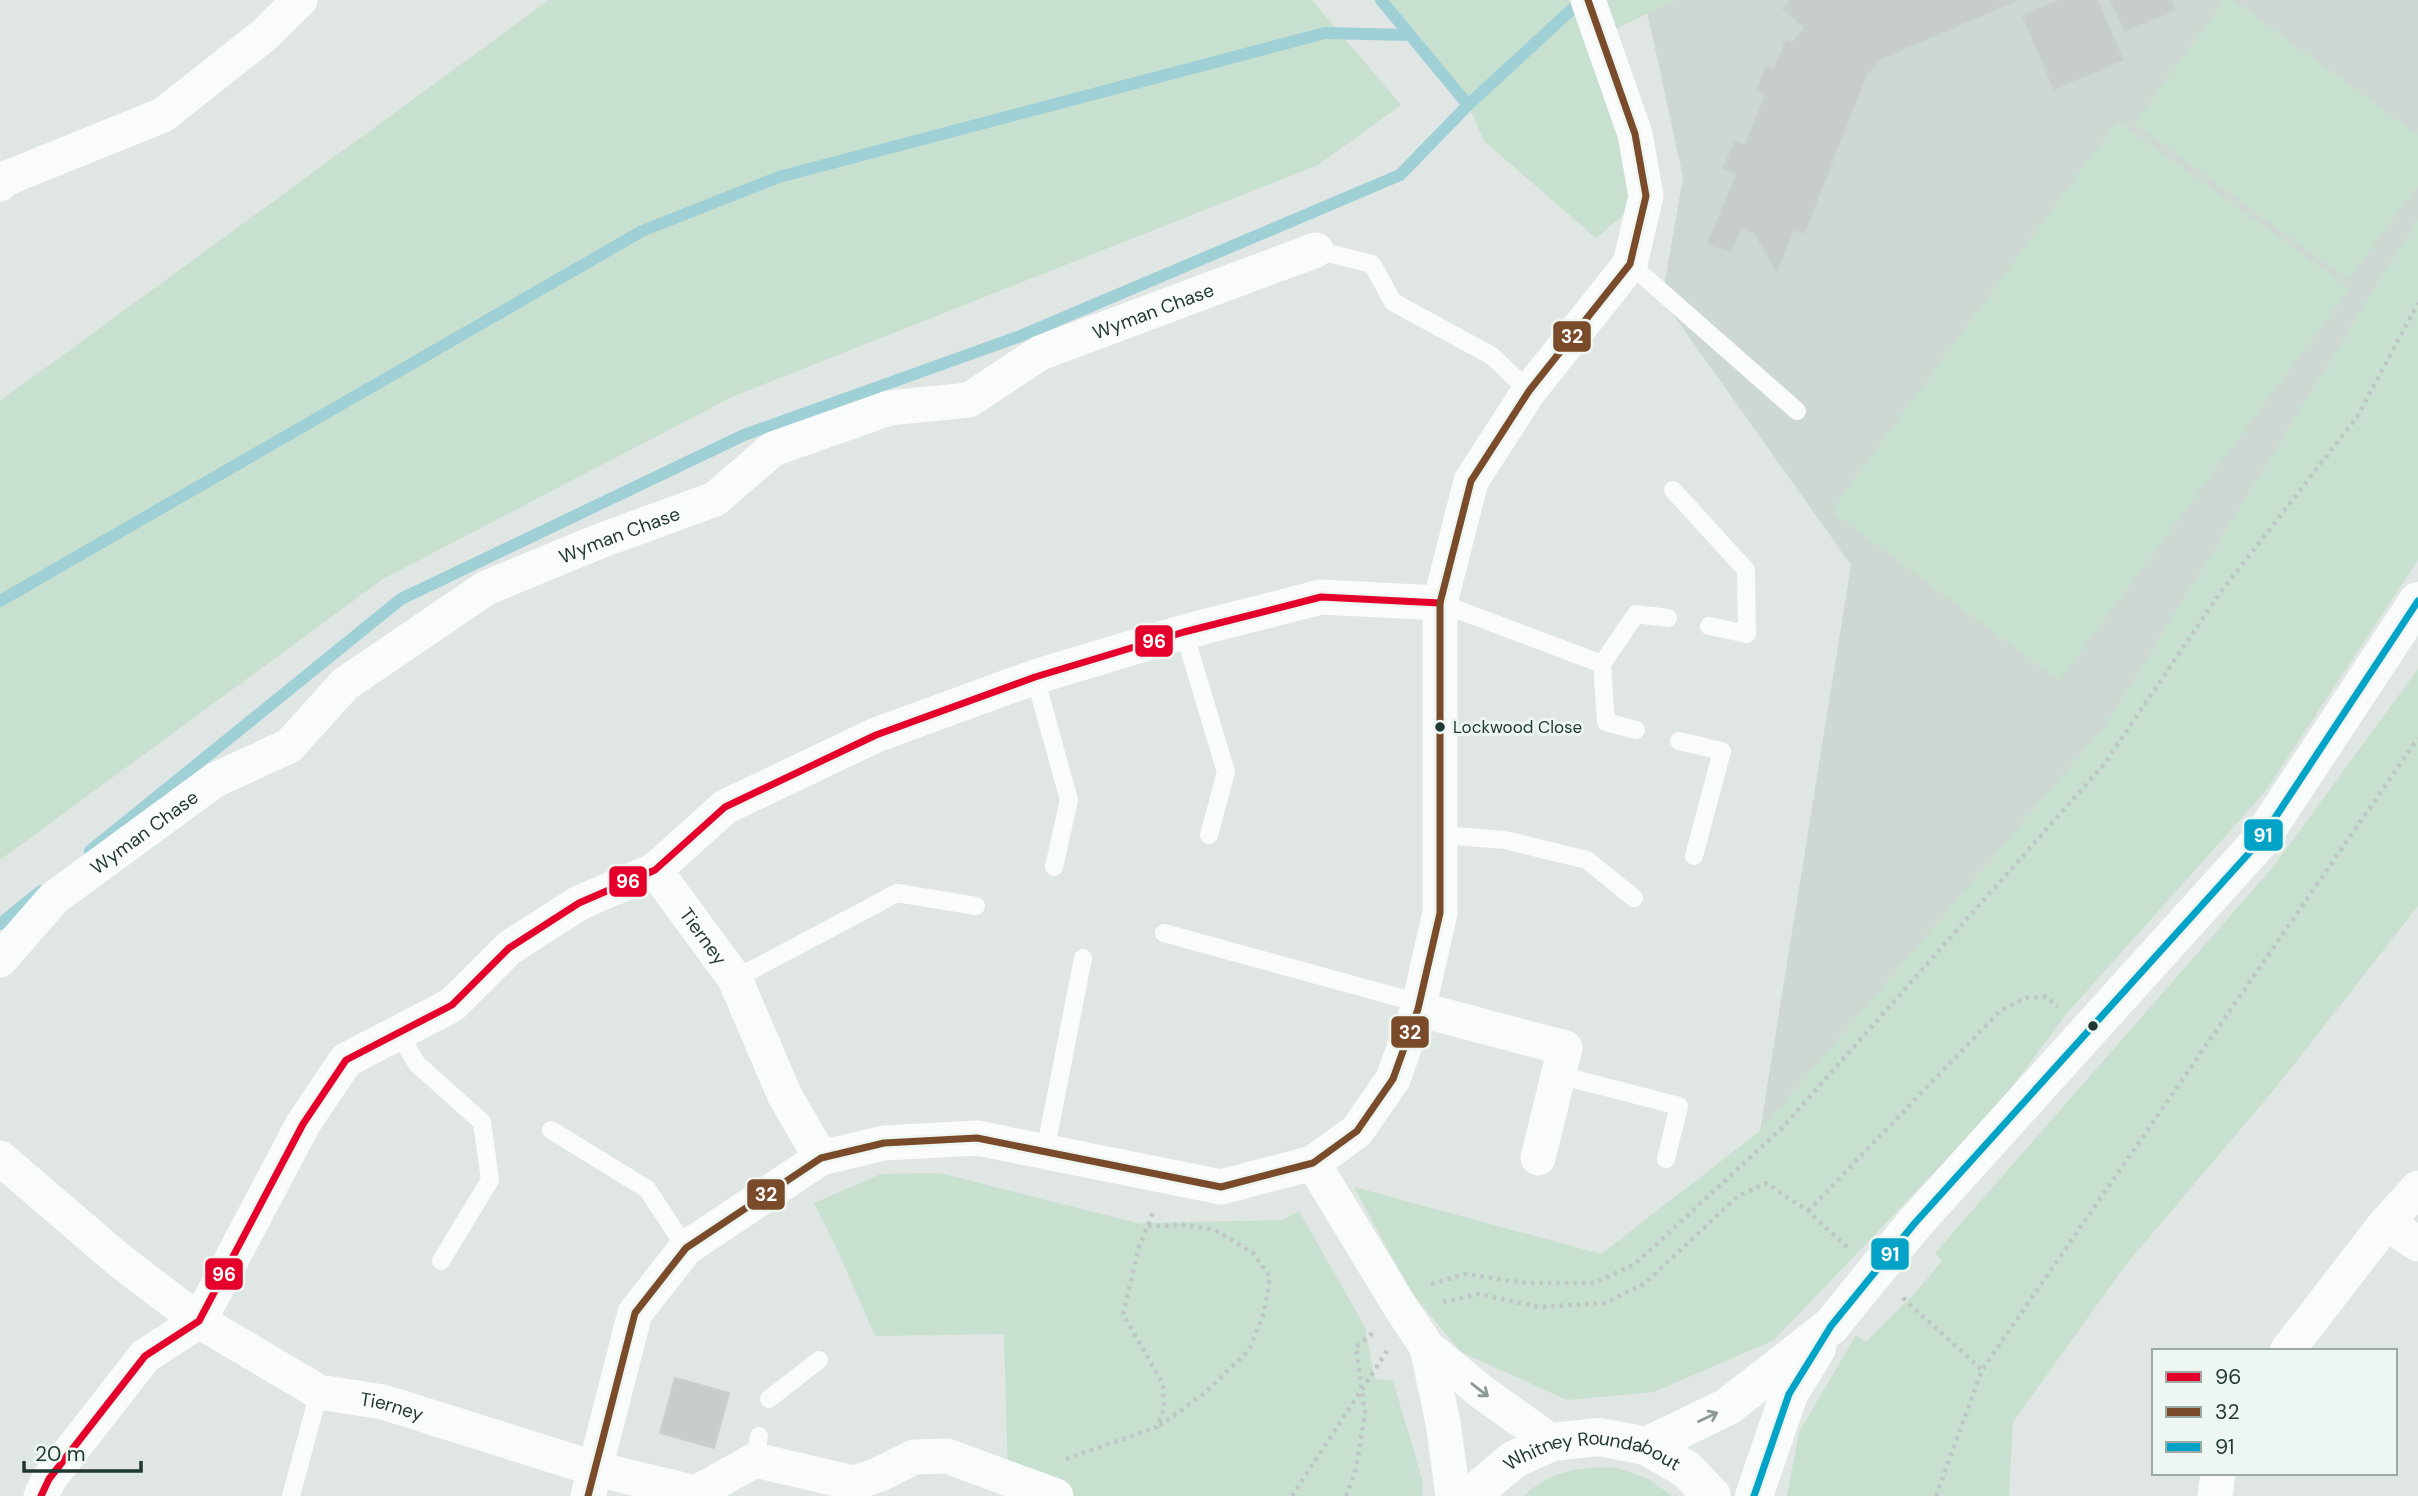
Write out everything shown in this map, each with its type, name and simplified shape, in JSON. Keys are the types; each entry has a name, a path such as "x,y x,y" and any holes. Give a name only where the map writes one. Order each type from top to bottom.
{"street":[{"path":"0,184 7,178 163,115 263,36 300,0"},
{"path":"592,1483 635,1313 686,1248 821,1158 884,1143 977,1138 1221,1187 1313,1163 1357,1131 1393,1079 1419,1006 1440,913 1440,603 1471,481 1529,391 1629,264 1646,196 1635,134 1588,0"},
{"name":"Wyman Chase","path":"0,960 54,898 215,780 289,746 345,684 486,588 600,541 715,499 774,449 889,408 969,400 1040,353 1316,250"},
{"path":"41,1496 49,1479 145,1356 199,1321 303,1124 346,1060 452,1005 509,948 579,903 655,870 725,807 876,735 1035,677 1184,632 1321,597 1440,603"},
{"path":"1754,1496 1790,1394 1831,1326 1914,1224 2259,842 2418,601"},
{"name":"Tierney","path":"655,870 735,979 785,1096 821,1158"},
{"path":"1419,1006 1565,1048 1538,1158"},
{"path":"0,1158 119,1260 199,1321"},
{"path":"1313,1163 1413,1327 1443,1423 1453,1496"},
{"path":"2289,1349 2386,1223 2418,1188"},
{"path":"2386,1223 2418,1244"},
{"name":"Tierney","path":"199,1321 318,1392 383,1402 592,1483 696,1493 757,1448 854,1483 878,1485"},
{"path":"1646,1446 1727,1408 1831,1326"},
{"path":"1413,1327 1483,1393 1552,1442"},
{"name":"Whitney Roundabout","path":"1475,1496 1480,1488 1513,1460 1552,1442 1599,1437 1646,1446 1686,1469 1712,1496"},
{"path":"878,1485 914,1457 947,1456 1046,1492"},
{"path":"2215,1496 2218,1475"}],"lane":[{"path":"1316,250 1372,264 1393,302 1492,356 1529,391"},
{"path":"1629,264 1797,411"},
{"path":"1673,490 1746,570 1747,634 1709,625"},
{"path":"1440,603 1602,664"},
{"path":"1636,730 1605,722 1602,664 1636,614 1668,618"},
{"path":"1184,632 1226,772 1209,835"},
{"path":"1035,677 1069,800 1054,867"},
{"path":"1679,741 1722,751 1694,856"},
{"path":"1441,835 1505,840 1587,860 1634,898"},
{"path":"735,979 897,893 976,905"},
{"path":"1164,933 1419,1006"},
{"path":"1045,1152 1083,958"},
{"path":"398,1032 417,1064 482,1122 490,1180 441,1261"},
{"path":"1559,1075 1679,1105 1665,1158"},
{"path":"551,1130 647,1189 686,1248"},
{"path":"769,1399 819,1360"},
{"path":"290,1496 318,1392"}],"path":[{"path":"1346,1496 1356,1469 1365,1413 1356,1347 1413,1327 1429,1285 1464,1274 1527,1283 1595,1283 1635,1264 1782,1128 2105,763 2220,593 2357,417 2418,303"},
{"path":"1936,1496 1982,1370 2418,738"},
{"path":"1808,1211 2001,1010 2026,998 2046,997 2067,1013"},
{"path":"1157,1427 1164,1409 1163,1384 1123,1314 1139,1247 1167,1176"},
{"path":"1292,1496 1382,1357 1441,1302 1479,1294 1539,1307 1605,1303 1644,1284 1738,1196 1766,1183 1808,1211 1851,1251"},
{"path":"1046,1492 1052,1463 1157,1427 1207,1391 1249,1350 1264,1312 1270,1277 1253,1253 1215,1230 1186,1225 1148,1226"},
{"path":"1901,1297 1982,1370"}],"shaded area":[{"path":"1675,0 2418,0 2418,218 2106,725 1760,1131 1851,565 1662,299 1683,177 1647,12"}],"green space":[{"path":"549,0 1312,0 1401,105 1318,165 732,397 383,579 0,860 0,401"},
{"path":"1381,0 1675,0 1602,36 1646,196 1596,238 1484,141 1468,105"},
{"path":"2225,0 2233,0 2418,135 2418,185 2348,280 2134,123"},
{"path":"2117,121 2350,288 2059,681 1831,511"},
{"path":"2418,218 2418,560 2265,792 2067,1013 1996,1108 1774,1340 1654,1392 1567,1400 1461,1352 1411,1292 1354,1187 1601,1254 1760,1131 2106,725"},
{"path":"2418,669 2418,906 2277,1086 2125,1266 2013,1422 2009,1496 1787,1496 1799,1432 1856,1335 1866,1342 1915,1293 1942,1261 1935,1253 2273,867"},
{"path":"940,1173 1137,1223 1282,1220 1299,1211 1365,1327 1375,1379 1393,1381 1423,1482 1422,1496 1056,1496 1008,1477 1004,1334 875,1336 814,1203 881,1174"},
{"path":"1614,1467 1649,1479 1672,1496 1523,1496 1534,1487 1565,1472"}],"building":[{"path":"1791,0 2017,0 1882,58 1866,75 1804,233 1793,230 1777,272 1754,232 1741,227 1731,252 1708,243 1737,174 1723,168 1735,142 1745,146 1766,94 1757,90 1766,67 1774,70 1786,41 1792,43 1805,28 1783,9"},
{"path":"2060,0 2097,0 2123,60 2054,89 2023,16"},
{"path":"2111,0 2170,0 2175,10 2125,31"},
{"path":"675,1378 729,1393 714,1448 660,1433"}],"waterway":[{"path":"1381,0 1468,105"},
{"path":"90,851 401,599 744,435 1018,337 1400,175 1468,105 1582,0"},
{"path":"0,601 642,231 779,177 1325,33 1409,35"},
{"path":"0,924 41,891"}],"transit line":[{"name":"32","path":"588,1496 635,1313 686,1248 821,1158 884,1143 977,1138 1221,1187 1313,1163 1357,1131 1393,1079 1418,1009 1440,913 1440,603 1471,481 1529,391 1630,264 1646,196 1635,134 1588,0"},
{"name":"96","path":"41,1496 49,1479 145,1356 199,1321 303,1124 346,1060 452,1005 509,948 579,903 655,870 725,807 876,735 1035,677 1184,632 1321,597 1440,603"},
{"name":"91","path":"1754,1496 1789,1394 1831,1326 1914,1224 2259,842 2418,601"}],"place":[{"name":"Lockwood Close","path":"1440,727"}]}
